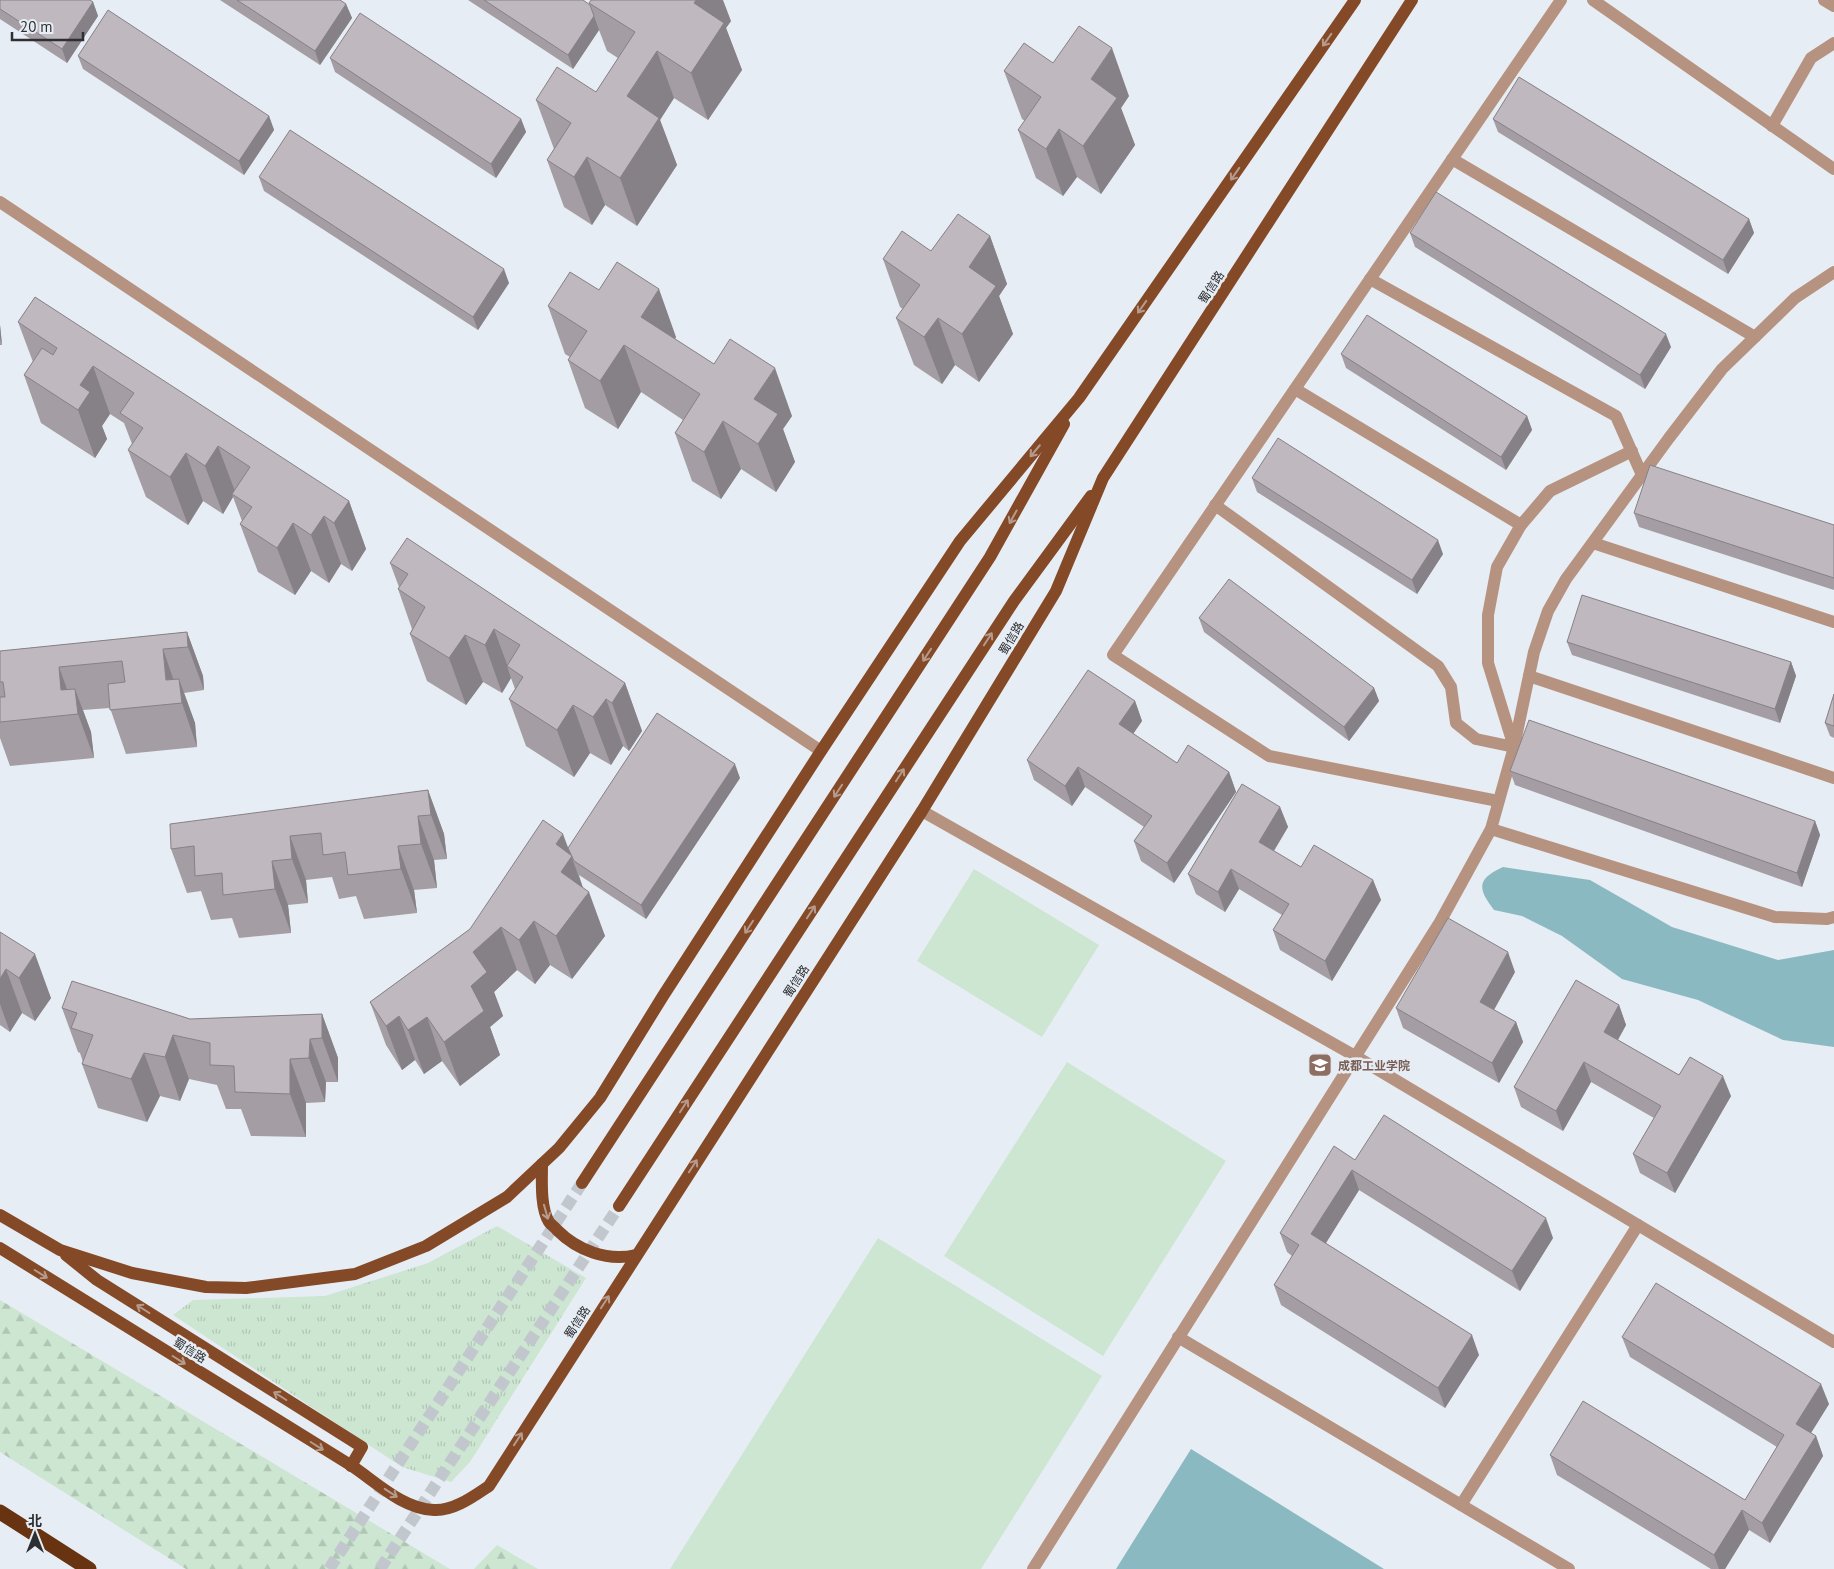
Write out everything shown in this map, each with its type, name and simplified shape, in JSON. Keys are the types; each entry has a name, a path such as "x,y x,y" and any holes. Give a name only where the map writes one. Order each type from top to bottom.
{"highway":[{"path":"0,1512 89,1569"}],"main road":[{"path":"60,1250 132,1273 206,1287 246,1288 355,1274 426,1246 507,1197 559,1148 600,1098 668,988 821,751 960,542 1079,398 1355,0"},
{"name":"蜀信路","path":"0,1248 409,1504 434,1510 446,1509 470,1499 489,1486 922,811 1056,591 1104,478 1412,0"},
{"path":"582,1182 990,557 1079,398"},
{"path":"619,1206 1014,601 1104,478"},
{"path":"542,1164 542,1196 549,1222 568,1241 584,1249 608,1256 629,1257 636,1255"},
{"path":"0,1215 60,1250 97,1280 362,1447 351,1466"}],"street":[{"path":"1498,801 1269,756 1113,655 1561,0"},
{"path":"1593,0 1834,169"},
{"path":"1824,0 1834,6"},
{"path":"1772,126 1811,58 1834,42"},
{"path":"1452,159 1755,338"},
{"path":"0,202 821,751"},
{"path":"1033,1569 1440,922 1491,829 1514,747 1534,652 1548,611 1566,579 1722,369 1795,298 1834,272"},
{"path":"1370,279 1616,416 1642,475"},
{"path":"1295,389 1520,524"},
{"path":"1514,747 1488,662 1488,615 1497,567 1520,524 1550,491 1632,452"},
{"path":"1216,505 1438,666 1451,687 1456,723 1476,739 1514,747"},
{"path":"1593,543 1834,622"},
{"path":"1529,676 1834,778"},
{"path":"922,811 1355,1056 1834,1342"},
{"path":"1491,829 1775,917 1827,919 1834,916"},
{"path":"1462,1505 1638,1225"},
{"path":"1178,1337 1569,1569"}],"green space":[{"path":"974,869 1099,945 1042,1037 917,961"},
{"path":"1067,1062 1226,1161 1103,1356 944,1256"},
{"path":"497,1226 586,1278 470,1462 451,1482 402,1467 173,1315 193,1300 325,1296 428,1263"},
{"path":"878,1238 1102,1376 981,1569 670,1569"},
{"path":"0,1300 450,1569 186,1569 0,1452"},
{"path":"497,1545 538,1569 474,1569"}],"water":[{"path":"1503,867 1590,880 1672,927 1778,960 1834,950 1834,1047 1783,1040 1698,1000 1622,979 1562,936 1522,916 1494,910 1485,896 1482,885 1488,876"},
{"path":"1191,1449 1384,1569 1116,1569"}],"building":[{"path":"0,0 90,0 93,2 62,49 0,9"},
{"path":"237,0 340,0 346,4 315,51"},
{"path":"484,0 583,0 590,5 594,16 568,55"},
{"path":"591,0 696,0 694,3 724,23 691,73 657,51 627,96 659,118 620,178 587,157 574,177 547,160 571,123 536,100 557,67 596,92 635,32 589,3"},
{"path":"108,10 269,116 239,161 78,56"},
{"path":"360,13 521,119 491,164 330,58"},
{"path":"1079,26 1112,48 1091,79 1117,98 1083,146 1059,129 1046,149 1018,130 1041,97 1004,71 1024,43 1053,63"},
{"path":"1519,77 1749,219 1723,260 1493,119"},
{"path":"290,130 504,269 473,317 259,177"},
{"path":"1436,192 1666,334 1640,375 1410,233"},
{"path":"958,214 990,236 969,267 996,286 962,334 938,318 924,337 896,318 920,285 883,259 902,231 931,251"},
{"path":"617,262 659,289 641,317 714,364 730,339 775,368 754,399 778,414 758,444 723,421 704,452 675,433 700,394 624,345 600,381 568,360 587,331 548,306 570,272 599,290"},
{"path":"35,297 349,501 334,523 324,516 311,535 293,523 277,548 240,524 252,507 232,494 250,467 218,446 205,466 186,453 170,477 128,450 143,428 120,413 134,393 93,366 80,385 90,392 78,410 24,375 42,348 53,355 57,348 18,322"},
{"path":"1367,315 1527,416 1501,457 1341,354"},
{"path":"1278,438 1438,540 1412,580 1252,478"},
{"path":"1650,465 1834,525 1834,578 1634,513"},
{"path":"407,538 625,683 612,703 606,699 593,717 573,705 557,730 509,699 523,677 507,666 520,645 494,629 485,645 465,635 449,658 410,634 425,607 398,589 408,574 390,563"},
{"path":"1229,579 1374,688 1344,727 1199,618"},
{"path":"1582,595 1791,662 1775,709 1567,642"},
{"path":"187,632 188,647 163,649 166,680 179,679 182,703 110,710 108,684 125,682 122,661 59,667 61,690 75,689 78,714 0,722 0,697 5,697 3,682 0,682 0,651"},
{"path":"1088,670 1135,701 1119,724 1177,763 1188,745 1229,772 1167,863 1134,841 1152,816 1078,767 1065,786 1027,760"},
{"path":"1834,694 1834,726 1825,723"},
{"path":"657,713 735,764 641,905 574,861 568,848"},
{"path":"1529,720 1815,821 1797,873 1510,771"},
{"path":"1242,784 1280,807 1259,842 1301,867 1314,845 1373,880 1325,961 1273,930 1289,904 1231,869 1218,892 1188,874"},
{"path":"428,790 431,815 418,816 421,844 398,846 401,869 348,875 345,852 323,855 321,833 290,836 292,859 272,861 275,889 223,895 222,873 195,876 194,846 171,849 170,824"},
{"path":"543,820 563,834 556,844 572,856 561,872 589,892 556,936 534,921 519,940 501,927 473,952 487,972 471,986 484,1011 444,1042 427,1017 408,1030 399,1016 386,1026 370,1002 470,929"},
{"path":"1448,918 1508,952 1480,1002 1516,1022 1492,1063 1396,1008"},
{"path":"0,932 35,954 19,978 6,969 0,979"},
{"path":"1576,980 1619,1005 1604,1032 1679,1075 1690,1057 1723,1076 1667,1173 1633,1154 1661,1106 1584,1062 1556,1111 1514,1087"},
{"path":"72,981 190,1019 322,1014 322,1038 310,1039 309,1058 290,1059 290,1094 235,1092 234,1066 210,1065 210,1043 173,1035 165,1057 144,1053 131,1079 82,1064 93,1035 71,1028 77,1013 62,1008"},
{"path":"1384,1115 1546,1218 1512,1271 1352,1170 1311,1234 1472,1335 1438,1388 1274,1285 1299,1245 1280,1233 1334,1146 1355,1160"},
{"path":"1656,1283 1821,1384 1796,1424 1816,1436 1762,1523 1742,1510 1714,1555 1550,1455 1583,1401 1745,1500 1784,1435 1622,1337"}],"tunnel":[{"path":"329,1569 582,1183"},
{"path":"380,1569 619,1206"}],"place":[{"name":"成都工业学院","path":"1320,1065"}]}
